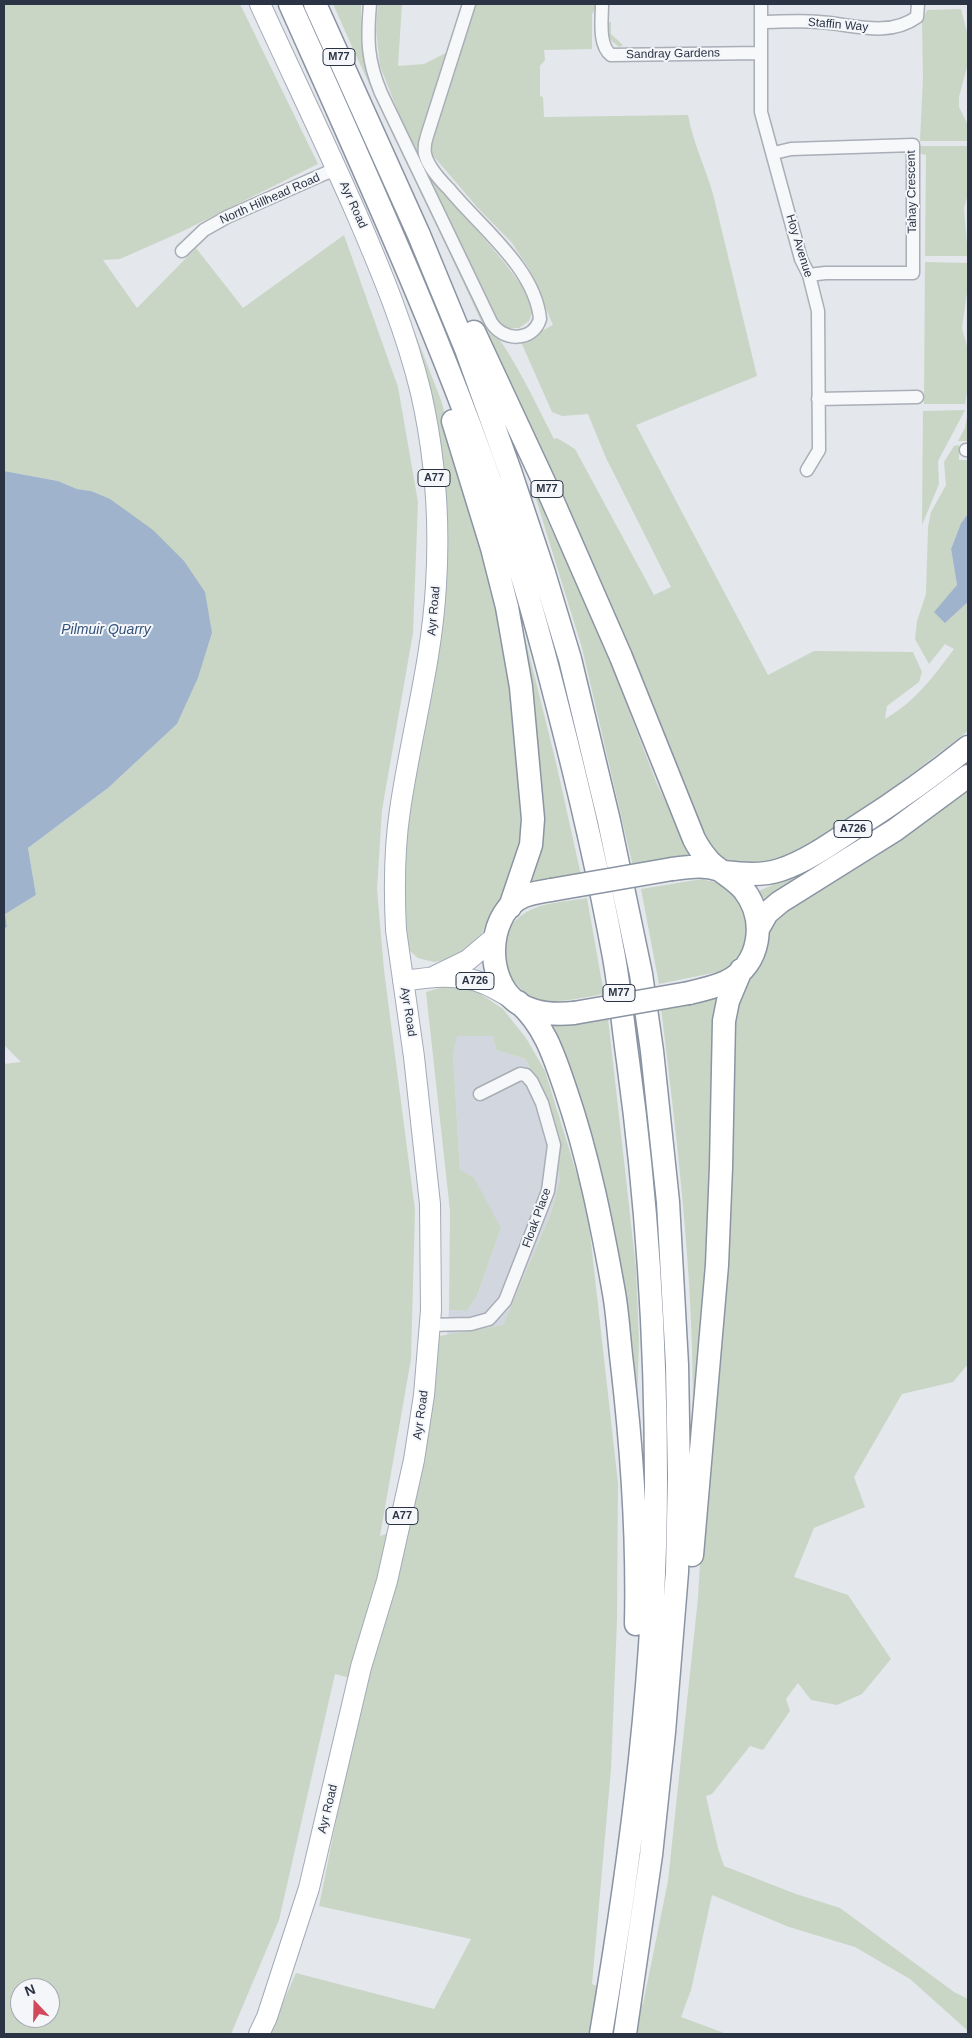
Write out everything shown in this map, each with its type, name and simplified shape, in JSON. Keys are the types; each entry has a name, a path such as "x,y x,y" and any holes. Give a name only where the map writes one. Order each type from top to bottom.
{"highway":[{"path":"278,4 397,272 431,357 456,430 492,548 507,606 521,687 532,828 531,845 510,906"},
{"name":"M77","path":"290,4 425,308 489,475 524,582 570,754 614,959 633,1100 646,1221 655,1398 656,1483 654,1568 642,1738 601,2034"},
{"name":"M77","path":"315,4 419,235 492,417 544,572 568,651 609,821 641,974 652,1051 669,1211 677,1365 679,1477 677,1572 664,1732 651,1855 625,2034"},
{"name":"M77","path":"363,110 450,281 551,497 621,657 694,839 710,862 722,871"},
{"name":"A726","path":"722,871 764,874 779,870 810,856 917,786 968,747"},
{"name":"A726","path":"759,926 751,899 738,884 722,871 711,866 672,869 532,893 519,899 510,906 501,918 494,938 496,967 504,985 516,1001 548,1014 574,1013 689,993 726,982 741,970 755,951 759,926 767,913 780,902 895,830 968,776"},
{"path":"632,1987 655,1880 680,1712 695,1506 717,1265 724,1020 728,1001 741,970"},
{"path":"516,1001 530,1012 545,1037 576,1119 600,1220 614,1294 628,1416 635,1539 636,1645 631,1828"}],"main road":[{"name":"Ayr Road","path":"258,2034 267,2017 309,1888 361,1667 388,1581 420,1426 430,1325 430,1204 394,899 395,859 400,810 427,666 434,612 438,542 430,447 421,393 403,329 385,278 338,171 260,4"},
{"name":"A726","path":"434,976 468,960 494,938"},
{"name":"A726","path":"403,981 434,976 474,980 486,984 516,1001"}],"street":[{"path":"370,4 368,51 371,70 380,94 491,322 500,333 506,336 522,335 534,330 540,319 537,304 531,291 513,260 446,187 428,162 425,154 424,145 469,4"},
{"name":"Sandray Gardens","path":"602,4 603,40 606,51 611,55 760,53"},
{"path":"761,4 761,22"},
{"name":"Staffin Way","path":"761,22 819,21 857,28 897,28 917,17 918,4"},
{"name":"Hoy Avenue","path":"761,22 761,112 765,131 774,153 801,259 808,275 818,311 819,450 807,470"},
{"name":"Tahay Crescent","path":"774,153 791,149 912,145 913,273 825,273 808,275"},
{"name":"North Hillhead Road","path":"182,251 204,230 227,217 308,181 338,171"},
{"path":"818,398 917,397"},
{"name":"Floak Place","path":"430,1325 470,1324 489,1319 505,1301 548,1191 554,1145 542,1103 532,1082 526,1075 520,1074 480,1094"}],"shaded area":[{"path":"456,1036 493,1036 496,1050 525,1059 544,1094 560,1180 551,1213 503,1325 447,1335 449,1310 467,1311 477,1296 501,1228 460,1170 453,1054"}],"green space":[{"path":"4,4 240,4 318,164 181,232 120,259 103,260 137,308 196,248 243,308 344,235 398,387 418,502 413,633 382,810 377,889 384,970 415,1210 411,1359 380,1536 410,1525 432,1402 439,1336 503,1325 551,1213 560,1180 544,1094 525,1059 496,1050 493,1036 457,1036 453,1054 460,1170 474,1178 501,1228 477,1296 467,1311 449,1310 450,1211 426,992 453,984 476,991 503,1009 526,1038 545,1071 587,1207 618,1483 617,1621 611,1769 592,1984 643,2004 668,1881 698,1598 731,1007 761,959 772,927 784,913 877,856 968,791 968,1364 953,1382 902,1394 854,1477 865,1507 814,1528 794,1577 848,1595 891,1659 862,1694 837,1705 811,1700 798,1683 786,1699 790,1711 763,1750 750,1746 712,1794 706,1796 724,1866 796,1894 840,1908 954,1992 968,1999 968,2031 910,1979 855,1947 789,1927 712,1895 691,1990 681,2017 727,2034 269,2034 296,1973 434,2009 471,1939 319,1906 341,1796 368,1683 335,1674 279,1920 231,2034 4,2034 4,1064 21,1062 4,1045 4,929 7,927 4,914 36,895 28,848 108,788 177,724 198,678 212,633 91,491 77,489 58,481 4,471"},
{"path":"333,4 361,4 363,44 371,84 489,325 516,366 554,439 557,438 575,449 654,595 671,587 606,458 588,414 562,416 552,412 521,342 553,325 529,269 512,243 477,207 430,152 430,143 473,4 595,5 595,10 592,14 592,49 544,50 545,60 540,66 540,96 543,97 544,117 688,115 713,194 757,376 636,425 768,675 814,651 913,652 922,672 919,682 887,706 885,719 906,704 923,688 954,649 945,644 929,664 915,639 917,621 926,594 928,527 931,512 946,485 944,462 954,446 959,445 959,460 968,460 968,514 961,523 951,549 957,585 948,598 945,623 968,602 968,731 894,787 806,846 776,861 760,864 731,862 716,856 707,845 501,365"},
{"path":"378,4 402,4 398,66 424,64 450,51 422,131 420,158 436,181 504,262 528,294 532,313 529,321 519,328 507,328 494,318 419,165 380,66 376,30"},
{"path":"961,9 968,36 968,63 959,97 959,107 968,125 968,141 920,141 923,78 922,22 927,10"},
{"path":"611,21 611,34 623,45 619,47 607,37 607,25"},
{"path":"918,146 968,146 968,194 964,208 968,256 925,256 926,155 918,153"},
{"path":"925,262 968,263 968,285 962,328 968,350 968,386 965,404 924,404"},
{"path":"413,328 441,400 497,609 507,660 514,718 521,830 516,858 501,903 487,922 481,935 460,954 446,960 434,962 418,958 409,950 401,905 404,818 428,695 435,430 422,357"},
{"path":"965,410 938,461 939,484 922,525 923,411"},
{"path":"968,412 968,441 958,441 965,428"},
{"path":"524,460 546,503 546,518 581,593 614,672 657,784 693,857 633,867 582,648"},
{"path":"521,621 581,875 526,885"},
{"path":"968,758 968,767 881,828 765,900 759,891 786,879 840,848"},
{"path":"702,879 725,886 740,899 747,911 750,924 747,941 738,957 727,970 659,984 641,889"},
{"path":"587,898 604,994 548,1002 526,993 513,979 504,961 502,943 509,927 522,915 536,907"},
{"path":"719,994 708,1278 692,1452 693,1396 689,1285 680,1174 661,1008"},
{"path":"608,1018 636,1268 639,1340 636,1447 628,1319 546,1024"}],"water":[{"name":"Pilmuir Quarry","path":"4,471 58,481 77,489 91,491 110,499 153,530 184,561 205,592 212,633 198,678 177,724 108,788 28,848 36,895 5,914 7,927 4,929"},
{"path":"968,514 968,602 945,623 934,612 957,585 951,549 961,523"}]}
